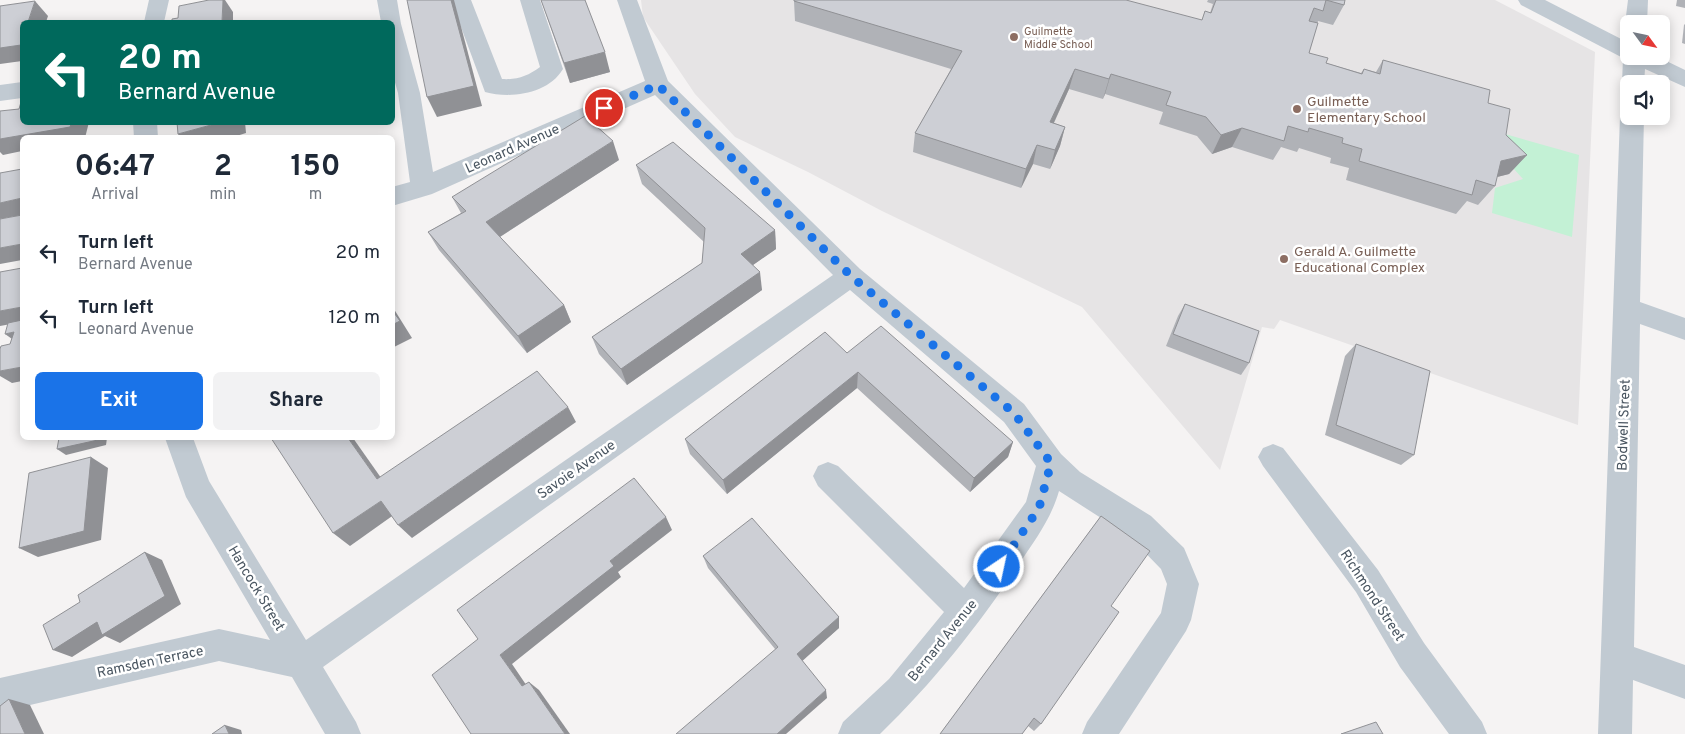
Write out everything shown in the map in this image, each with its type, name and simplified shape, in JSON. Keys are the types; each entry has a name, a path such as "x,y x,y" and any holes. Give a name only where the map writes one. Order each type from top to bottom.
{"street":[{"path":"154,20 159,0"},
{"path":"388,0 391,20"},
{"path":"461,0 493,86 503,88 521,88 541,79 552,69 530,0"},
{"path":"627,0 658,85 851,276 1014,413 1051,463 1070,482 1140,526 1173,559 1183,584 1175,620 1100,734"},
{"path":"1528,0 1620,47"},
{"path":"1637,15 1638,0"},
{"path":"395,39 409,93 423,187"},
{"path":"1655,65 1685,79"},
{"name":"Leonard Avenue","path":"395,196 423,187 658,85"},
{"path":"0,93 20,90"},
{"name":"Bodwell Street","path":"1615,734 1632,125"},
{"name":"Savoie Avenue","path":"301,662 851,276"},
{"path":"1628,309 1685,329"},
{"name":"Hancock Street","path":"180,440 196,487 344,734"},
{"name":"Richmond Street","path":"1274,457 1366,581 1412,656 1470,734"},
{"name":"Bernard Avenue","path":"854,734 900,691 989,582 1039,508 1051,463"},
{"path":"828,476 966,611"},
{"name":"Ramsden Terrace","path":"0,695 219,646 301,662"},
{"path":"1618,658 1685,682"}],"shaded area":[{"name":"Gerald A. Guilmette Educational Complex","path":"641,0 1495,0 1595,52 1578,425 1280,320 1274,329 1262,327 1220,470 1082,307 882,211 808,172 735,137 695,94 643,17"}],"green space":[{"path":"1505,134 1579,155 1572,237 1492,213 1495,188 1523,179 1502,156"}],"building":[{"path":"209,0 223,0 222,20 172,20 178,18 179,6"},
{"path":"407,0 451,0 474,86 427,97"},
{"path":"541,0 585,0 605,52 564,63"},
{"path":"794,0 1126,0 1202,20 1205,11 1211,13 1216,0 1326,0 1323,11 1314,8 1309,21 1318,23 1309,53 1328,58 1326,63 1362,74 1364,69 1380,74 1383,60 1490,90 1488,103 1510,109 1506,135 1527,155 1501,161 1495,186 1476,180 1472,195 1359,161 1362,149 1342,143 1343,138 1309,128 1308,132 1288,126 1284,141 1242,128 1221,135 1206,117 1166,105 1171,92 1111,74 1109,79 1075,69 1050,122 1065,127 1055,150 1037,145 1026,169 915,133 962,51"},
{"path":"1326,0 1345,0 1344,5"},
{"path":"35,1 29,20 20,20 20,45 0,48 0,6"},
{"path":"20,106 20,125 71,125 70,127 0,139 0,111 19,109"},
{"path":"585,116 613,141 486,222 564,305 518,336 428,232 466,211 452,197"},
{"path":"177,125 211,125 178,134"},
{"path":"673,142 775,230 741,254 760,272 621,369 592,337 702,263 705,228 636,165"},
{"path":"20,169 20,198 0,203 0,173"},
{"path":"20,215 20,244 0,248 0,219"},
{"path":"20,268 20,307 0,311 0,272"},
{"path":"1185,304 1259,331 1249,363 1173,334"},
{"path":"395,314 400,321 395,324"},
{"path":"20,320 20,367 0,371 1,346 10,344 14,332 5,334 8,323"},
{"path":"881,326 1013,442 974,478 858,372 723,480 685,439 825,332 847,353"},
{"path":"1356,344 1430,371 1414,455 1336,425"},
{"path":"537,371 568,407 398,525 381,501 333,533 272,440 349,440 377,479"},
{"path":"59,440 98,440 57,449"},
{"path":"91,457 84,531 19,548 29,473"},
{"path":"634,478 666,517 610,561 614,566 500,655 522,686 529,682 565,734 471,734 432,675 478,639 457,610"},
{"path":"1101,516 1150,551 1111,606 1119,612 1041,724 1034,718 1022,734 940,734"},
{"path":"752,518 839,617 797,654 826,690 777,734 676,734 778,647 703,556"},
{"path":"145,552 165,596 102,635 97,622 53,650 43,625 80,602 78,595"},
{"path":"9,699 25,734 0,734 0,706"},
{"path":"1376,722 1383,734 1341,734"},
{"path":"225,725 229,734 212,734"}],"place":[{"name":"Guilmette Middle School","path":"1014,37"},
{"name":"Guilmette Elementary School","path":"1297,109"},
{"name":"Gerald A. Guilmette Educational Complex","path":"1284,259"}],"route":[{"path":"604,108 658,85 851,276 1014,413 1051,463 1039,508 999,567"}]}
